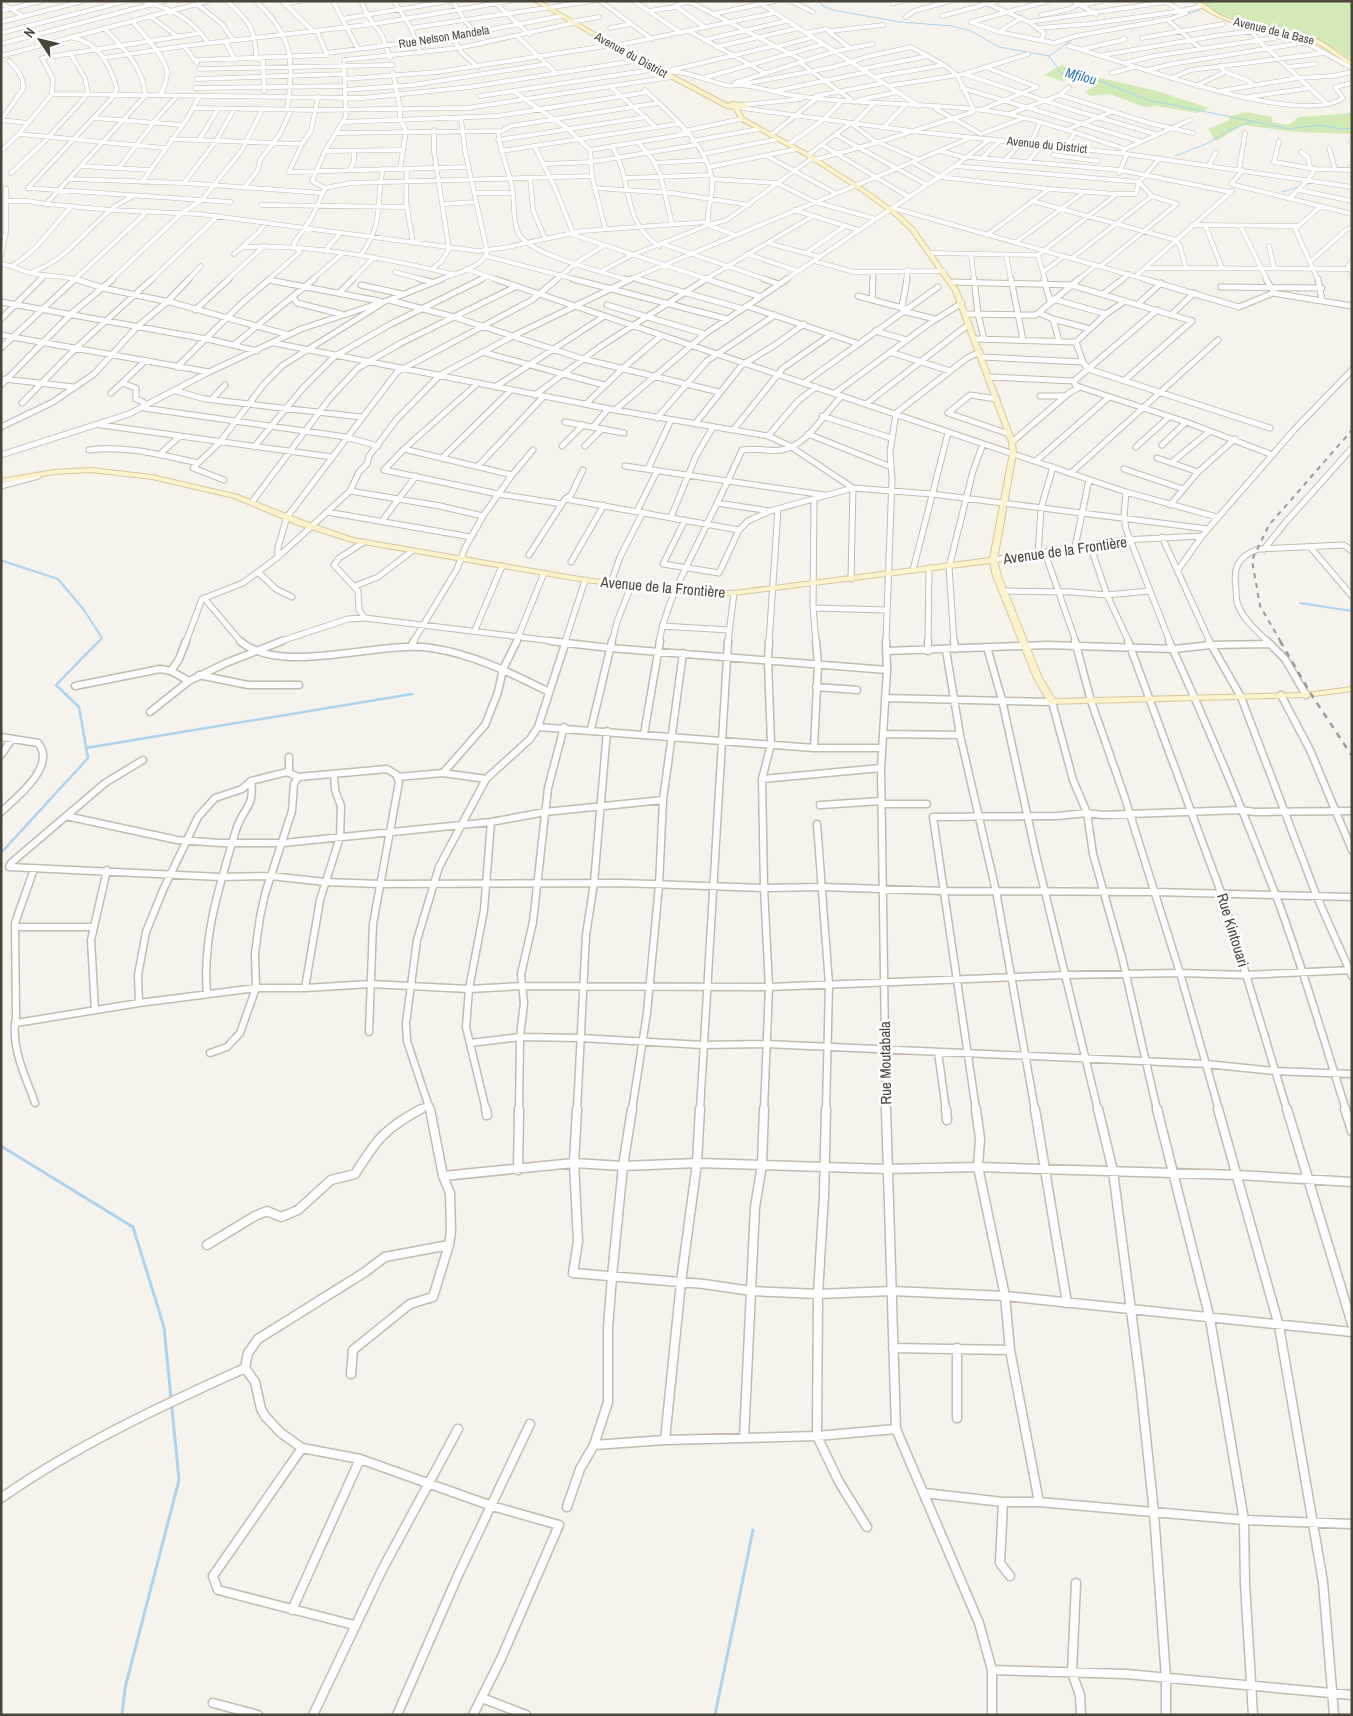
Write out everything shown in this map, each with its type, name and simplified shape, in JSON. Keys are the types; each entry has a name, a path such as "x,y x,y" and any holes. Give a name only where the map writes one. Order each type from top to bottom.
{"street":[{"path":"1,11 42,1"},
{"path":"1,22 83,1"},
{"path":"1,32 126,1"},
{"path":"144,1 181,12 208,43"},
{"path":"1,44 164,1"},
{"path":"1,56 208,1"},
{"path":"227,1 245,16 256,38 256,59 263,60 265,77 263,97"},
{"path":"244,188 258,170 260,160 274,143 289,110 291,88 292,68 285,35 271,14 256,1"},
{"path":"283,2 300,1"},
{"path":"333,1 358,49"},
{"path":"361,1 368,16 382,35 393,65 400,119 406,131 401,150 400,169"},
{"path":"394,1 411,28 418,42 420,52"},
{"path":"342,19 448,1"},
{"path":"453,1 464,20 476,33"},
{"path":"103,58 184,46 374,24 494,2 510,1"},
{"name":"Avenue du District","path":"536,1 656,69 665,71 672,77 720,101 737,106 883,128 970,138 981,136 990,139 1124,152 1352,187"},
{"path":"411,28 505,14 544,5 593,1"},
{"path":"600,1 652,38"},
{"path":"634,1 681,33"},
{"path":"713,14 763,5 774,1"},
{"path":"791,1 812,12"},
{"path":"893,3 902,1"},
{"path":"906,17 914,11 950,1"},
{"path":"981,1 1030,22 1044,33 1041,40"},
{"path":"942,16 998,1"},
{"path":"1048,1 970,23 999,32 1056,43 1076,36 1170,18 1201,6"},
{"path":"1073,1 1096,13 1111,29"},
{"path":"1042,15 1070,9 1080,4 1100,1"},
{"name":"Avenue de la Base","path":"1196,1 1201,6 1224,18 1300,35 1317,41 1352,64"},
{"path":"283,2 315,31 327,53"},
{"path":"494,2 529,34"},
{"path":"1030,22 1165,2 1182,13 1186,18 1170,22 1201,48"},
{"path":"1,3 23,16"},
{"path":"428,3 436,14"},
{"path":"676,7 676,4 689,3 774,46 802,61 812,71 854,101 898,92"},
{"path":"198,5 222,24 233,40"},
{"path":"763,5 920,106"},
{"path":"649,11 676,7 706,27"},
{"path":"197,79 291,76 394,76 613,46 774,13"},
{"path":"1038,28 1182,13"},
{"path":"1163,14 1170,18"},
{"path":"150,16 178,37"},
{"name":"Rue Nelson Mandela","path":"196,60 327,55 327,53 476,33 561,16"},
{"path":"344,60 459,48 529,34 599,16"},
{"path":"46,204 144,96 145,85 123,45 105,30 105,17"},
{"path":"999,32 1020,18"},
{"path":"132,20 164,60 168,70 166,84 160,96"},
{"path":"704,40 786,21"},
{"path":"610,28 631,24"},
{"path":"1142,38 1223,24"},
{"path":"806,33 826,29 830,31 883,25"},
{"path":"716,47 799,28"},
{"path":"826,29 850,48"},
{"path":"1102,55 1271,29 1293,35 1308,42 1352,68"},
{"path":"689,31 764,73"},
{"path":"1251,31 1257,39 1327,104"},
{"path":"1,151 19,134 52,94 53,79 42,58 201,33"},
{"path":"1125,63 1201,48 1293,35"},
{"path":"517,36 556,73"},
{"path":"452,37 462,53 486,74 568,129 590,150 594,188 606,228"},
{"path":"665,71 813,37"},
{"path":"68,38 87,41 103,58 117,89 115,95 28,188 231,202"},
{"path":"1082,49 1123,40"},
{"path":"225,41 235,60"},
{"path":"1145,70 1308,42"},
{"path":"703,78 824,44"},
{"path":"727,86 836,51 873,44"},
{"path":"184,46 196,60 199,69 195,88 189,97"},
{"path":"1069,46 1219,92 1300,106 1327,104 1343,98 1336,87 1352,83"},
{"path":"858,47 870,56"},
{"path":"665,71 703,78 727,86 740,85 812,71 909,47 944,65 957,75 974,110"},
{"path":"1,50 6,54"},
{"path":"323,191 312,181 325,151 346,116 346,77 342,51"},
{"path":"11,173 88,94 84,75 70,53"},
{"path":"1171,78 1185,72 1219,66 1324,53"},
{"path":"888,86 964,74 1028,54"},
{"path":"862,69 928,56"},
{"path":"52,94 345,98 398,96 499,83 640,60"},
{"path":"1,120 23,89 24,84 19,72 9,61"},
{"path":"195,88 395,86 547,64"},
{"path":"1288,67 1315,64"},
{"path":"199,69 393,65"},
{"path":"875,77 944,65"},
{"path":"1219,66 1225,72 1247,80 1254,85"},
{"path":"1112,73 1134,67"},
{"path":"811,158 836,154 879,142 981,110 1023,94 1037,86 988,68"},
{"path":"480,96 656,69"},
{"path":"771,92 867,72"},
{"path":"1196,86 1225,72"},
{"path":"1219,92 1298,78 1352,72"},
{"path":"964,74 1155,134"},
{"path":"194,108 314,110 467,108 639,84 672,77"},
{"path":"740,85 810,98 884,83"},
{"path":"639,84 685,133 706,160 711,177 712,197 708,223"},
{"path":"1008,114 1060,95 1069,86"},
{"path":"612,88 656,127"},
{"path":"962,88 1139,141"},
{"path":"1247,98 1253,95 1310,88"},
{"path":"343,122 507,115 648,92"},
{"path":"1060,95 1149,122 1193,133"},
{"path":"119,168 136,144 176,97"},
{"path":"142,182 164,148 194,108 199,97"},
{"path":"318,97 311,131 288,171 316,172 469,167"},
{"path":"771,135 817,98"},
{"path":"1124,152 1040,122 981,110 934,109 920,106 817,98 737,106 742,119 789,144 856,186 892,209 908,224 952,282 962,303 1012,442 1013,453 992,560 1038,678 1052,702 1073,780 1087,813 1093,854 1102,892 1110,911 1126,974 1172,1173 1210,1319 1244,1520 1245,1584 1253,1715"},
{"path":"776,113 790,100"},
{"name":"Avenue du District","path":"720,101 737,106"},
{"path":"789,144 823,120 842,101"},
{"path":"337,133 434,130 498,131 511,126 658,103"},
{"path":"8,201 28,200 46,204 111,210 218,216 371,238 487,251 545,238 606,228 708,223 727,220 811,158 822,145 852,124 874,103"},
{"path":"883,128 905,106"},
{"path":"199,140 218,109"},
{"path":"184,183 216,141 234,109"},
{"path":"934,109 981,136 1025,118"},
{"path":"1,384 72,313 102,288 182,213 202,200 242,150 262,110"},
{"path":"1066,130 1114,110"},
{"path":"507,115 511,126"},
{"path":"498,140 646,117"},
{"path":"94,118 182,125"},
{"path":"1,455 144,408 209,372 257,352 289,335 341,314 387,300 474,266 486,256 487,251 469,167 461,118"},
{"path":"590,150 685,133 742,119"},
{"path":"1,120 28,122"},
{"path":"1117,181 1124,152 1139,141 1190,120"},
{"path":"1031,143 1040,122"},
{"path":"501,151 677,124"},
{"path":"852,124 879,142 917,160"},
{"path":"692,141 760,129"},
{"path":"432,269 440,262 449,249 434,152 434,130"},
{"path":"498,131 498,140 510,178 515,223 518,234 525,243 542,253 631,279 775,315 859,344"},
{"path":"1064,146 1075,133"},
{"path":"1245,133 1241,170 1231,183 1352,214"},
{"path":"19,134 164,148"},
{"path":"836,135 895,169 928,185"},
{"path":"171,671 179,659 197,610 204,598 243,583 259,573 350,491 359,472 367,464 369,456 396,419 440,375 512,336 609,288 970,138"},
{"path":"171,139 302,144"},
{"path":"703,154 778,139"},
{"path":"615,410 652,376 705,334 940,177 990,139"},
{"path":"982,158 1001,140"},
{"path":"1279,141 1274,162 1315,169 1352,170"},
{"path":"638,142 645,154 652,158 660,176 672,224"},
{"path":"1005,160 1022,142"},
{"path":"1028,162 1042,144"},
{"path":"544,164 591,162 695,145"},
{"path":"822,145 909,197"},
{"path":"612,146 619,158 625,178 631,212 646,238 661,245 778,284"},
{"path":"535,147 555,188 572,233 578,237 761,297"},
{"path":"1329,148 1335,169"},
{"path":"709,167 797,149"},
{"path":"325,151 401,150"},
{"path":"350,170 354,160 354,151"},
{"path":"941,151 967,157 1120,170 1230,192"},
{"path":"1094,168 1104,151"},
{"path":"1210,165 1216,152"},
{"path":"1301,152 1308,157 1310,167"},
{"path":"1053,155 1098,161"},
{"path":"767,156 835,193"},
{"path":"912,162 940,177 1049,189 1134,195 1139,182 1160,158"},
{"path":"654,163 706,160"},
{"path":"82,166 149,170"},
{"path":"955,166 1139,182 1152,196 1176,204 1144,231 1052,300 1039,313"},
{"path":"361,255 375,230 379,208 379,183 383,169"},
{"path":"407,169 406,208 413,243"},
{"path":"1290,198 1300,190 1315,169"},
{"path":"70,179 323,191 336,185 592,176"},
{"path":"625,178 660,176 711,177 778,183 815,202 876,219"},
{"path":"530,178 529,190 535,220 545,238"},
{"path":"1136,276 1238,186"},
{"path":"2,253 8,215 6,188"},
{"path":"594,188 626,188 712,197 749,205"},
{"path":"987,235 1049,189"},
{"path":"1300,190 1352,201"},
{"path":"177,367 225,319 300,252 295,248 294,243 305,228 323,191"},
{"path":"1015,243 1084,192"},
{"path":"475,193 512,193"},
{"path":"931,254 1038,254 1117,194"},
{"path":"28,272 45,268 58,259 111,210 134,196"},
{"path":"1072,258 1152,196"},
{"path":"1032,201 1176,240 1180,246 1186,268"},
{"path":"443,204 476,202"},
{"path":"13,265 26,258 54,224 72,206"},
{"path":"261,206 406,208"},
{"path":"1321,206 1295,229 1322,288 1322,301"},
{"path":"892,209 1099,265 1239,307 1273,293 1352,306"},
{"path":"794,210 859,230"},
{"path":"1,348 148,211"},
{"path":"22,403 76,348 136,295 218,216"},
{"path":"535,394 631,326 747,254 813,216"},
{"path":"234,254 258,233 266,222"},
{"path":"602,271 632,255 661,245 708,223 735,235"},
{"path":"1192,225 1297,226"},
{"path":"1206,225 1222,268"},
{"path":"1240,225 1273,293"},
{"path":"806,253 845,226"},
{"path":"1310,262 1347,229 1352,228"},
{"path":"325,252 340,233"},
{"path":"768,243 820,257"},
{"path":"817,245 832,249"},
{"path":"195,310 264,246"},
{"path":"278,557 278,548 286,517 390,379 401,369 540,294 576,263 604,246"},
{"path":"1269,246 1274,268"},
{"path":"242,247 295,248 361,255 452,274"},
{"path":"235,344 293,298 343,254"},
{"path":"747,254 798,271"},
{"path":"971,254 978,314 984,340"},
{"path":"1038,254 1052,300"},
{"path":"1006,255 1023,340"},
{"path":"486,256 727,319"},
{"path":"1043,272 1064,256"},
{"path":"339,292 374,257"},
{"path":"814,261 854,272 944,270"},
{"path":"1351,271 1348,266 1352,262"},
{"path":"1,264 13,265 28,272 76,279 102,288 167,302 257,328 289,335"},
{"path":"1,428 53,402 94,374 138,326 167,302 201,266"},
{"path":"1145,268 1274,268 1351,271"},
{"path":"466,269 515,287 574,305 603,317 718,352 896,413 948,433 1013,453 1089,480 1170,505 1217,517"},
{"path":"904,309 908,270"},
{"path":"396,272 431,282"},
{"path":"872,298 873,272"},
{"path":"1,319 46,274"},
{"path":"1103,294 1129,274"},
{"path":"254,447 285,409 335,356 486,277"},
{"path":"269,280 339,292 380,302"},
{"path":"952,282 1071,285 1192,321 1125,380"},
{"path":"1138,304 1161,283"},
{"path":"361,285 402,294"},
{"path":"252,502 264,484 307,431 320,411 358,368 366,362 515,287"},
{"path":"1221,287 1322,288"},
{"path":"804,383 904,309 938,288"},
{"path":"1171,315 1194,293"},
{"path":"858,296 872,298 935,319"},
{"path":"293,298 297,303 341,314"},
{"path":"224,480 194,470 198,462 220,442 248,404 279,369 305,349 387,300 425,308 583,359 719,392"},
{"path":"1052,300 1106,314"},
{"path":"975,339 1076,342 1106,314 1125,301"},
{"path":"1,302 72,313 235,344 257,352"},
{"path":"834,393 935,319 962,303"},
{"path":"607,305 705,334"},
{"path":"1074,381 1157,310"},
{"path":"966,314 1017,315 1039,313 1053,319 1090,328"},
{"path":"657,418 707,361 775,315"},
{"path":"494,387 603,317"},
{"path":"1053,319 1059,341"},
{"path":"695,424 739,368 804,324"},
{"path":"866,404 969,324"},
{"path":"875,331 907,340"},
{"path":"734,429 784,368 832,334"},
{"path":"1,335 209,372"},
{"path":"586,404 604,385 661,336"},
{"path":"1071,473 1141,407 1161,393 1218,340"},
{"path":"274,342 335,356 608,409 768,436 790,446 852,488"},
{"path":"1076,342 1083,362 1088,369 1270,428"},
{"path":"482,352 604,385"},
{"path":"890,352 950,371"},
{"path":"896,413 967,358 981,354 1083,362"},
{"path":"112,393 145,361"},
{"path":"1178,570 1217,517 1352,370"},
{"path":"989,377 1074,381"},
{"path":"4,379 73,387"},
{"path":"1074,381 1075,385 1080,387 1186,422 1273,455"},
{"path":"122,383 136,388 136,398 143,402 144,408"},
{"path":"477,384 404,449 384,470 498,494 604,505 739,530"},
{"path":"212,400 225,385"},
{"path":"768,436 798,400 816,387"},
{"path":"1012,442 1065,396 1080,387"},
{"path":"443,457 511,390"},
{"path":"176,391 197,398 285,409 320,411 361,418"},
{"path":"997,399 970,394 948,413 1009,434"},
{"path":"478,466 544,396"},
{"path":"644,734 662,626 684,568 707,525 742,450 754,448 782,449 790,446 808,434 822,416 842,396"},
{"path":"1040,396 1065,396"},
{"path":"1036,461 1109,397"},
{"path":"144,408 346,437 378,446"},
{"path":"593,428 608,409"},
{"name":"Rue Moutabala","path":"896,413 891,438 887,670 881,748 887,1169 896,1429"},
{"path":"822,416 891,438"},
{"path":"1136,447 1169,417"},
{"path":"648,469 671,420"},
{"path":"565,422 624,434"},
{"path":"1162,446 1186,422"},
{"path":"98,424 332,457"},
{"path":"562,446 583,426"},
{"path":"671,517 696,456 714,427"},
{"path":"585,446 602,429"},
{"path":"1171,462 1210,431"},
{"path":"913,570 948,433"},
{"path":"808,434 891,467"},
{"path":"160,454 180,436"},
{"path":"1170,505 1198,472 1234,440"},
{"path":"955,649 949,567 973,471 983,444"},
{"path":"89,450 118,447 198,462"},
{"path":"1264,549 1293,510 1349,456 1352,448"},
{"path":"404,449 512,474"},
{"path":"411,646 462,560 471,537 483,516 512,474 533,450"},
{"path":"1157,458 1198,472"},
{"path":"625,466 828,495"},
{"path":"1053,467 1041,508 1041,553 1078,646 1091,701 1180,972 1238,1175 1278,1326 1323,1582 1334,1715"},
{"path":"1124,469 1183,489"},
{"name":"Avenue de la Frontière","path":"1,481 54,472 91,470 152,477 217,491 252,502 311,527 364,542 585,580 675,591 734,593 774,589 913,570 949,567 1090,545 1162,537 1202,536"},
{"path":"529,555 563,502 571,495 583,470"},
{"path":"611,583 620,557 658,471"},
{"path":"1,486 54,472"},
{"path":"382,521 416,476"},
{"path":"1075,547 1089,480"},
{"path":"851,579 852,488"},
{"path":"685,520 662,563 684,568 721,572 739,530 748,521 770,511 852,488 932,494 1208,529"},
{"path":"350,491 483,516"},
{"path":"1126,492 1124,517 1131,541 1149,591 1275,894 1302,971 1352,1131"},
{"path":"814,499 813,608 818,665 814,748"},
{"path":"717,503 770,511"},
{"path":"571,562 604,505"},
{"path":"744,1438 755,1207 762,1166 769,987 764,888 762,779 771,744 768,661 778,509"},
{"path":"327,512 471,537"},
{"path":"16,1023 139,1003 256,988 305,988 371,984 469,989 522,986 707,988 1180,972 1246,975 1302,971 1351,972 1317,896 1283,811 1241,697 1211,645 1162,537"},
{"path":"364,542 334,563 334,566 358,591 359,610 365,618"},
{"name":"Rue Kintouari","path":"1090,545 1107,595 1131,646 1148,700 1194,812 1222,895 1352,1324"},
{"path":"1306,695 1285,660 1243,614 1237,604 1234,574 1240,560 1258,549 1344,545 1352,550"},
{"path":"1311,548 1352,596"},
{"path":"355,586 378,577 412,550"},
{"path":"475,630 502,566"},
{"path":"928,651 929,568"},
{"path":"259,573 276,589 292,597"},
{"path":"443,774 485,726 498,692 503,669 519,636 544,573"},
{"path":"351,1374 353,1350 410,1304 433,1297 449,1245 451,1231 450,1193 443,1176 429,1105 407,1041 406,1023 417,940 434,883 461,824 486,779 530,739 538,727 585,580"},
{"path":"591,730 617,622 631,586"},
{"path":"1003,591 1057,591 1107,595 1149,591"},
{"path":"665,1440 680,1282 697,1163 726,656 734,593"},
{"path":"204,598 241,642 255,650 278,656 302,657 380,646 411,646 454,650 503,669 549,692"},
{"path":"813,608 887,610"},
{"path":"150,712 199,675 255,650 348,619 365,618 423,623 610,648 887,670"},
{"path":"662,626 729,630"},
{"path":"886,651 928,651 1025,645 1174,648 1270,644"},
{"path":"987,647 1002,700 1065,976 1088,1060 1114,1171 1154,1513 1166,1678 1166,1715"},
{"path":"946,650 960,734 996,891 1027,1057 1067,1303"},
{"path":"567,1507 580,1469 594,1445 608,1402 608,1328 623,1166 643,1042 658,885 663,800 683,653"},
{"path":"75,686 110,680 152,669 171,671 189,681"},
{"path":"199,675 236,685 267,687 299,684"},
{"path":"816,687 857,690"},
{"path":"885,698 1052,702 1306,695 1352,689"},
{"path":"1281,695 1307,744 1352,850"},
{"path":"538,727 564,727 814,748 881,748"},
{"path":"518,1170 520,1037 524,1003 521,974 533,922 548,788 564,727"},
{"path":"607,731 602,806 586,935 574,1163 578,1241 573,1273 680,1282 751,1291 818,1294 892,1291 1005,1296 1210,1319 1352,1332"},
{"path":"883,734 923,736 960,734"},
{"path":"1,737 41,744 45,757 36,776 1,812"},
{"path":"1,756 12,738"},
{"path":"287,772 289,770 289,757"},
{"path":"143,760 106,783 9,867 108,870 220,877 271,876 325,882 380,884 594,882 713,887 1155,892 1352,897"},
{"path":"762,779 881,768"},
{"path":"139,1003 138,970 145,940 162,891 172,875 185,840 196,820 212,800 246,787 251,780 287,772 298,777 387,769 393,771 399,782 372,924 369,1032"},
{"path":"305,988 325,882 340,837 341,806 335,790 334,774"},
{"path":"397,777 443,774 486,779"},
{"path":"210,1053 227,1047 240,1033 256,988 255,954 260,917 292,811 294,784 298,777"},
{"path":"207,994 204,960 211,915 220,877 234,843 236,829 253,795 251,780"},
{"path":"66,816 137,832 185,840 283,843 491,822 545,812 663,800"},
{"path":"820,805 882,802 927,804"},
{"path":"1039,1502 1010,1350 1005,1296 978,1167 980,1139 933,818 1240,810 1352,811"},
{"path":"486,1115 466,1027 469,989 484,910 491,822"},
{"path":"818,824 829,984 829,1048 824,1195 818,1294 817,1436 839,1482 867,1527"},
{"path":"34,869 15,927 16,1023 13,1031 16,1049 36,1103"},
{"path":"95,1010 91,949 101,890 108,870"},
{"path":"15,927 94,927"},
{"path":"470,1043 520,1037 580,1038 704,1045 766,1044 1146,1063 1206,1064 1275,1071 1352,1074"},
{"path":"938,1052 947,1120"},
{"path":"208,1244 267,1211 281,1217 298,1210 331,1180 355,1174 376,1141 395,1123 429,1105"},
{"path":"443,1176 574,1163 623,1166 697,1163 887,1169 978,1167 1238,1175 1352,1182"},
{"path":"449,1245 398,1254 377,1261 365,1272 258,1339 248,1353 245,1368 255,1382 261,1408 265,1416 281,1433 302,1448 360,1459 492,1506 559,1525 473,1715"},
{"path":"893,1348 1010,1350"},
{"path":"957,1348 957,1418"},
{"path":"1,1498 32,1474 76,1450 171,1401 245,1368"},
{"path":"397,1715 456,1581 530,1424"},
{"path":"313,1715 354,1625 426,1483 458,1428"},
{"path":"594,1445 665,1440 817,1436 896,1429 979,1623 992,1670 992,1715"},
{"path":"302,1448 213,1576 218,1590 354,1625"},
{"path":"292,1610 360,1459"},
{"path":"924,1493 1003,1502 1039,1502 1244,1520 1352,1524"},
{"path":"1003,1502 1000,1563 1010,1576"},
{"path":"1076,1583 1072,1673 1080,1695 1081,1715"},
{"path":"992,1670 1166,1678 1352,1695"},
{"path":"482,1698 526,1715"},
{"path":"213,1703 258,1715"}],"green space":[{"path":"1200,1 1352,1 1352,60 1312,36 1234,19 1220,14"},
{"path":"1062,65 1079,73 1157,91 1209,108 1197,113 1157,106 1144,107 1110,94 1090,96 1085,92 1099,83 1080,78 1062,81 1044,75"},
{"path":"1246,112 1272,117 1272,122 1288,125 1299,117 1352,113 1352,134 1296,132 1243,125 1216,141 1208,129 1228,121 1230,116"}],"waterway":[{"name":"Mfilou","path":"820,1 823,6 833,10 900,22 952,26 971,31 999,47 1049,56"},
{"path":"1207,5 1210,1"},
{"path":"1182,16 1200,10"},
{"path":"1049,56 1073,39 1091,35"},
{"name":"Mfilou","path":"1049,56 1061,73 1095,79 1148,100 1290,129 1318,125 1343,129 1352,128"},
{"path":"1175,156 1208,143 1229,130 1251,122"},
{"path":"1282,192 1314,182"},
{"path":"3,561 58,579 84,610 102,638 99,641"},
{"path":"1300,603 1352,611"},
{"path":"86,748 79,707 56,685 99,641"},
{"path":"86,748 412,694"},
{"path":"1,853 88,758 86,748"},
{"path":"1,1146 133,1227 164,1327 179,1480 125,1688 122,1715"},
{"path":"715,1715 753,1530"}],"railway":[{"path":"1281,642 1260,606 1252,560 1269,525 1352,430"},
{"path":"1280,641 1311,694 1352,756"}]}
